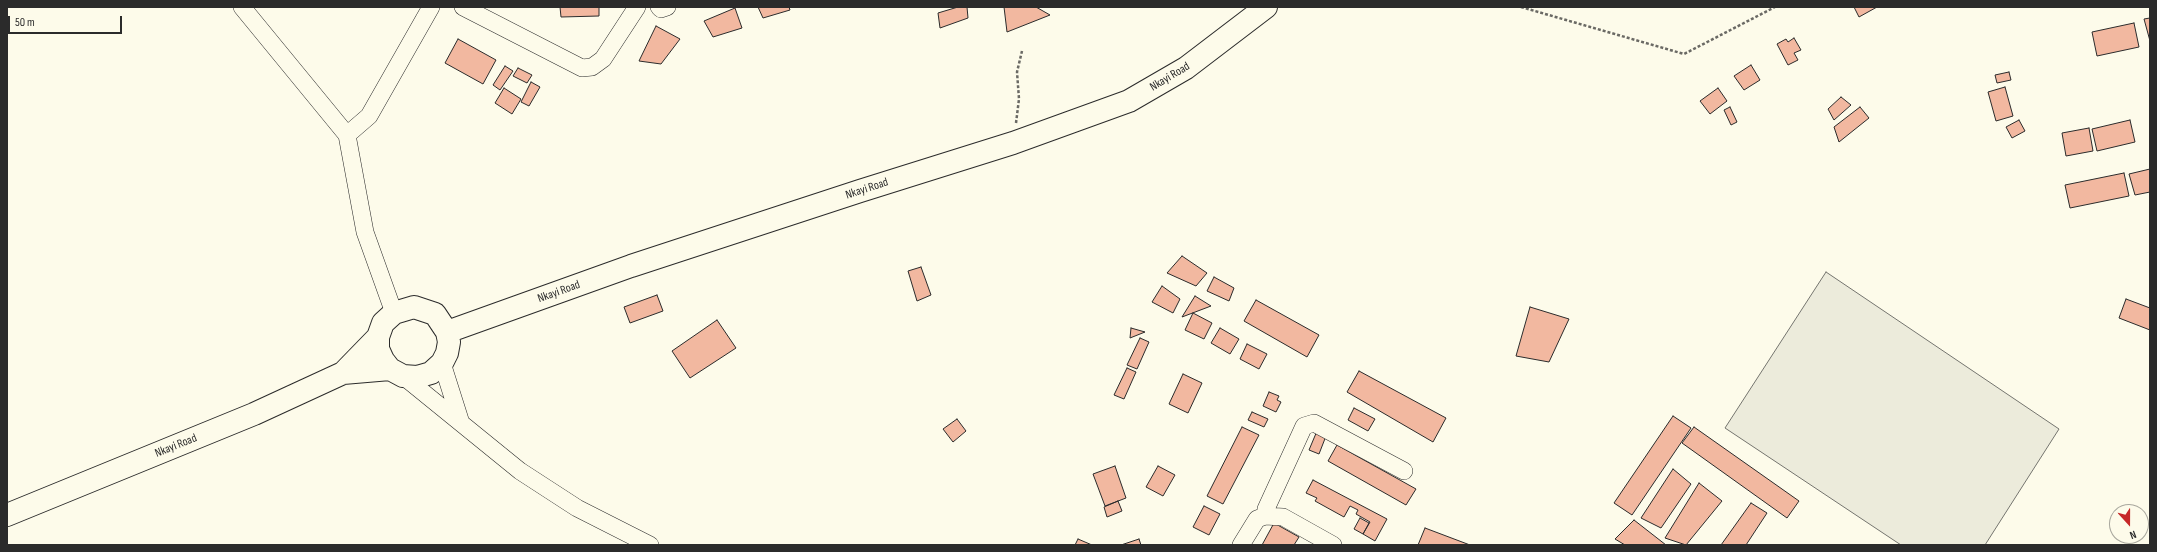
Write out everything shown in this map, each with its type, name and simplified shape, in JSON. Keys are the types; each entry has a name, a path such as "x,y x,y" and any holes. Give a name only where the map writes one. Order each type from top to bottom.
{"main road":[{"name":"Nkayi Road","path":"447,332 631,266 860,191 1013,143 1129,101 1186,68 1266,7"},
{"path":"394,313 414,307 435,314 447,332 449,342 447,353 442,363"},
{"name":"Nkayi Road","path":"7,515 254,414 343,373 378,337 384,323 394,313"},
{"path":"378,337 378,349 382,360 396,373"},
{"name":"Nkayi Road","path":"343,373 396,373 417,377 431,373 442,363"}],"street":[{"path":"242,7 347,135 364,232 394,313"},
{"path":"347,135 369,116 431,7"},
{"path":"463,7 582,68 592,67 603,59 637,7"},
{"path":"659,7 661,9 667,7"},
{"path":"442,363 461,423"},
{"path":"396,373 520,471 578,508 650,545"},
{"path":"1265,516 1266,508 1304,426 1314,423 1404,471"},
{"path":"1241,545 1257,519 1265,516 1283,517 1333,545"}],"path":[{"path":"1521,7 1684,54 1775,7"},
{"path":"1013,143 1019,99 1017,72 1022,51"}],"shaded area":[{"path":"1826,272 2059,429 1985,545 1901,545 1725,428"}],"building":[{"path":"560,7 599,7 599,16 561,17"},
{"path":"758,7 789,7 790,10 763,18"},
{"path":"958,7 967,7 968,18 940,28 938,13"},
{"path":"1004,7 1036,7 1050,15 1007,32"},
{"path":"1854,7 1877,7 1859,17"},
{"path":"735,8 742,28 713,37 704,21"},
{"path":"2150,18 2150,41 2144,19"},
{"path":"2134,23 2139,47 2097,56 2092,32"},
{"path":"656,26 680,39 661,64 639,61"},
{"path":"1794,38 1801,50 1794,53 1798,60 1788,65 1777,44 1786,39 1788,42"},
{"path":"458,39 496,60 483,84 445,63"},
{"path":"1751,65 1760,80 1744,90 1734,76"},
{"path":"505,66 513,71 500,90 493,85"},
{"path":"518,68 532,75 527,83 513,76"},
{"path":"2009,72 2011,80 1997,83 1995,75"},
{"path":"531,82 540,87 529,106 521,102"},
{"path":"2005,87 2013,116 1996,121 1988,92"},
{"path":"504,88 521,99 512,114 495,103"},
{"path":"1718,88 1727,101 1710,114 1700,101"},
{"path":"1841,97 1851,105 1834,120 1828,109"},
{"path":"1730,107 1737,122 1731,125 1724,110"},
{"path":"1860,107 1869,118 1839,142 1834,127"},
{"path":"2019,120 2025,131 2012,138 2006,127"},
{"path":"2130,120 2135,142 2097,151 2092,129"},
{"path":"2089,128 2093,151 2066,156 2062,133"},
{"path":"2150,169 2150,192 2135,195 2129,174"},
{"path":"2124,173 2129,196 2070,208 2065,185"},
{"path":"1182,256 1207,273 1196,286 1167,273"},
{"path":"921,267 931,295 917,301 908,271"},
{"path":"1214,277 1234,288 1229,301 1207,291"},
{"path":"1162,286 1180,299 1173,313 1152,302"},
{"path":"657,295 663,311 630,323 624,307"},
{"path":"1195,296 1211,306 1182,317"},
{"path":"2126,299 2150,308 2150,330 2119,318"},
{"path":"1256,300 1319,335 1307,357 1244,321"},
{"path":"1530,307 1569,319 1549,362 1516,356"},
{"path":"1193,313 1212,323 1204,339 1185,330"},
{"path":"717,320 736,348 690,378 672,351"},
{"path":"1131,328 1145,332 1130,338"},
{"path":"1220,328 1239,339 1230,354 1211,343"},
{"path":"1140,338 1149,342 1137,369 1127,365"},
{"path":"1247,344 1267,354 1259,369 1240,359"},
{"path":"1127,368 1136,372 1124,399 1114,395"},
{"path":"1359,371 1446,418 1433,442 1347,392"},
{"path":"1183,374 1202,383 1188,413 1169,404"},
{"path":"1269,392 1279,396 1277,400 1281,402 1276,412 1263,406"},
{"path":"1354,408 1375,419 1368,431 1348,420"},
{"path":"1252,412 1268,419 1264,427 1248,420"},
{"path":"1673,416 1691,428 1632,515 1614,503"},
{"path":"957,419 966,431 953,442 943,429"},
{"path":"1242,427 1259,435 1223,504 1207,496"},
{"path":"1694,427 1799,501 1787,518 1682,443"},
{"path":"1317,431 1326,436 1319,454 1309,450"},
{"path":"1337,445 1416,489 1406,505 1328,461"},
{"path":"1115,466 1126,498 1105,506 1093,474"},
{"path":"1158,466 1175,475 1163,496 1146,487"},
{"path":"1673,469 1691,484 1661,528 1641,518"},
{"path":"1313,480 1387,519 1375,541 1363,534 1370,522 1356,514 1358,510 1350,506 1344,517 1315,501 1317,498 1306,493"},
{"path":"1699,483 1722,501 1686,545 1665,538"},
{"path":"1118,501 1122,511 1107,517 1104,507"},
{"path":"1751,503 1767,513 1746,545 1721,545"},
{"path":"1204,506 1220,514 1209,535 1193,527"},
{"path":"1360,518 1369,523 1363,534 1354,529"},
{"path":"1634,520 1666,545 1625,545 1615,539"},
{"path":"1274,523 1299,537 1294,545 1262,545"},
{"path":"1425,528 1470,545 1418,545"},
{"path":"1078,539 1092,545 1075,545"},
{"path":"1139,539 1141,545 1121,545"}]}
